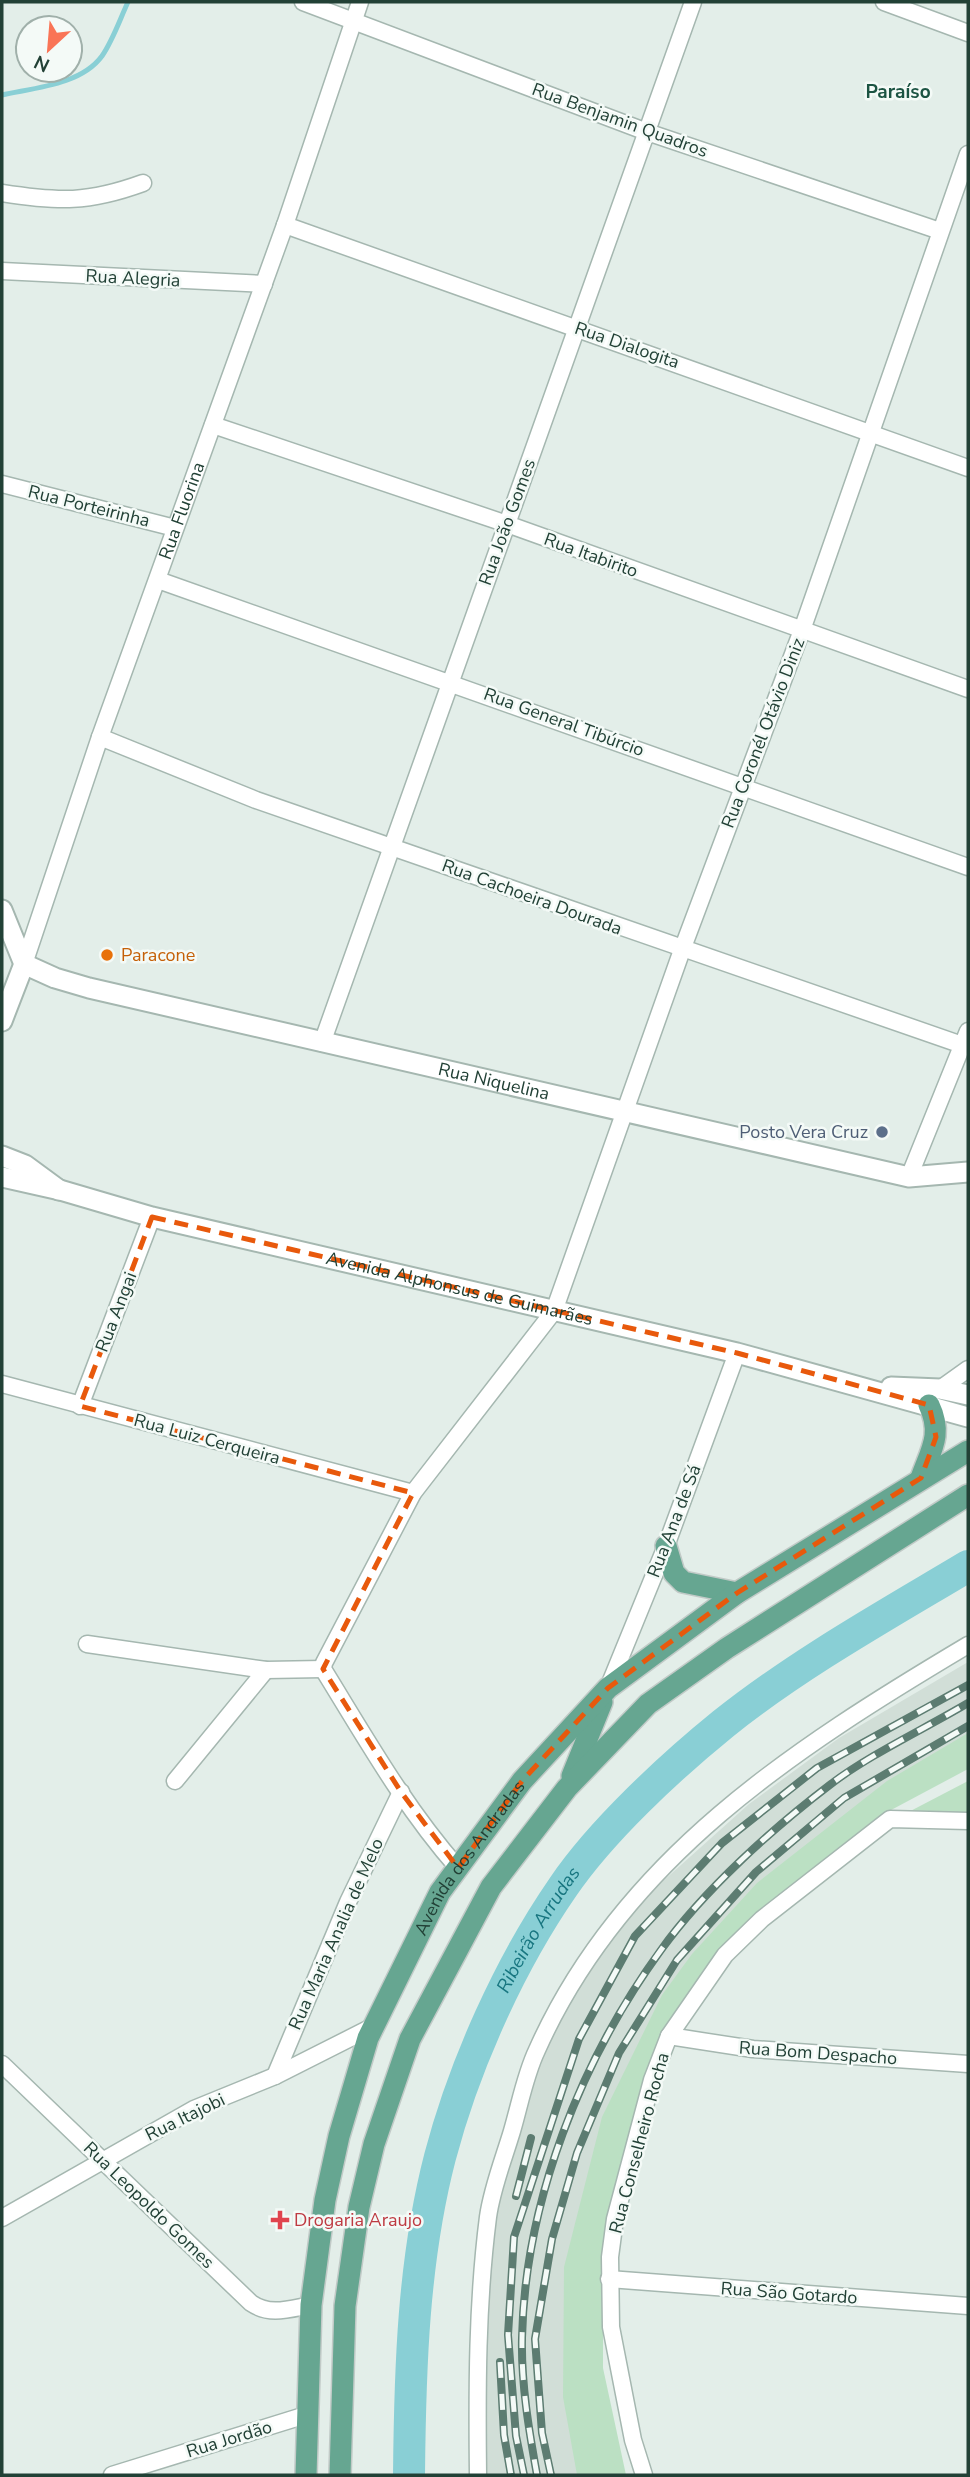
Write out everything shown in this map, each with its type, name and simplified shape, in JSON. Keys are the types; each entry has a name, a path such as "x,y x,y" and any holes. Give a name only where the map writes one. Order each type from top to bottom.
{"main road":[{"path":"921,1478 936,1437 934,1397"},
{"name":"Avenida dos Andradas","path":"306,2475 311,2305 325,2200 339,2136 352,2088 374,2026 440,1892 522,1781 608,1688 737,1593 968,1451"},
{"name":"Avenida dos Andradas","path":"340,2475 345,2306 359,2207 387,2099 410,2039 491,1887 567,1788 648,1704 727,1648 968,1495"},
{"path":"666,1546 674,1573 683,1582 737,1593"},
{"path":"567,1788 608,1688"},
{"path":"306,2415 313,2409 322,2409 341,2418"}],"street":[{"name":"Rua Benjamin Quadros","path":"303,2 647,132 940,231"},
{"name":"Rua Fluorina","path":"3,1015 100,737 264,285 360,2"},
{"name":"Rua João Gomes","path":"323,1043 390,846 693,2"},
{"path":"884,2 968,33"},
{"name":"Rua Coronél Otávio Diniz","path":"323,1669 413,1493 554,1311 682,950 802,630 968,154"},
{"path":"2,193 55,200 103,197 143,183"},
{"name":"Rua Dialogita","path":"285,225 968,468"},
{"name":"Rua Alegria","path":"2,271 264,285"},
{"name":"Rua Itabirito","path":"213,425 507,524 968,689"},
{"name":"Rua Porteirinha","path":"2,484 175,528"},
{"name":"Rua General Tibúrcio","path":"158,580 968,867"},
{"name":"Rua Cachoeira Dourada","path":"100,737 256,800 682,950 966,1041"},
{"path":"2,910 23,964"},
{"name":"Rua Niquelina","path":"23,964 55,978 89,988 909,1177 968,1172"},
{"path":"909,1177 966,1041"},
{"name":"Avenida Alphonsus de Guimarães","path":"2,1156 25,1165 60,1190"},
{"name":"Avenida Alphonsus de Guimarães","path":"2,1177 60,1190 152,1217 737,1353 859,1385 934,1397 968,1395"},
{"name":"Rua Angai","path":"80,1406 152,1217"},
{"name":"Rua Ana de Sá","path":"608,1688 666,1546 737,1353"},
{"path":"934,1397 968,1369"},
{"name":"Rua Luiz Cerqueira","path":"2,1384 413,1493"},
{"name":"Avenida Alphonsus de Guimarães","path":"934,1397 968,1417"},
{"path":"87,1644 266,1670 323,1669 401,1792 436,1843 458,1868"},
{"path":"478,2475 476,2359 488,2214 536,2052 575,1975 626,1904 699,1830 819,1738 968,1645"},
{"path":"174,1781 266,1670"},
{"name":"Rua Maria Analia de Melo","path":"275,2077 348,1902 401,1792"},
{"name":"Rua Conselheiro Rocha","path":"644,2475 633,2440 616,2352 609,2279 615,2219 652,2080 669,2036 725,1955 762,1919 890,1819 968,1821"},
{"name":"Rua Itajobi","path":"2,2218 194,2109 275,2077 374,2026"},
{"name":"Rua Bom Despacho","path":"669,2036 753,2049 968,2064"},
{"name":"Rua Leopoldo Gomes","path":"2,2064 260,2310 273,2312 311,2305"},
{"name":"Rua São Gotardo","path":"609,2279 968,2306"},
{"name":"Rua Jordão","path":"113,2475 306,2415"}],"highlighted area":[{"path":"152,1217 737,1353 929,1405 936,1437 921,1478 737,1593 608,1688 522,1781 458,1868 401,1792 323,1669 413,1493 80,1406"}],"shaded area":[{"path":"968,1662 968,1747 857,1823 669,2015 592,2300 616,2475 477,2475 487,2240 527,2076 572,1992 633,1908 749,1804 839,1738"}],"green space":[{"path":"968,1733 968,1769 878,1817 782,1897 666,2033 603,2269 603,2368 626,2475 577,2475 563,2397 564,2267 602,2117 662,1995 692,1954 757,1883 887,1781"},
{"path":"968,1781 968,1818 899,1817"}],"waterway":[{"path":"2,95 56,84 93,66 110,43 128,2"},
{"name":"Ribeirão Arrudas","path":"409,2475 415,2315 424,2236 440,2157 462,2087 490,2017 543,1917 579,1866 616,1822 723,1724 812,1661 968,1566"}],"railway":[{"path":"524,2475 516,2436 508,2335 514,2237 579,2039 635,1936 722,1843 817,1768 968,1685"},
{"path":"537,2475 528,2424 522,2338 534,2235 546,2184 563,2134 606,2038 632,1993 678,1927 740,1861 786,1820 846,1773 968,1703"},
{"path":"551,2475 542,2433 535,2339 552,2239 577,2153 619,2053 677,1960 756,1872 844,1798 968,1726"},
{"path":"516,2196 531,2138"},
{"path":"500,2362 504,2435 511,2475"}],"place":[{"name":"Paracone","path":"107,955"},
{"name":"Posto Vera Cruz","path":"882,1132"},
{"name":"Drogaria Araujo","path":"280,2220"}],"district":[{"name":"Paraíso","path":"898,92"}]}
